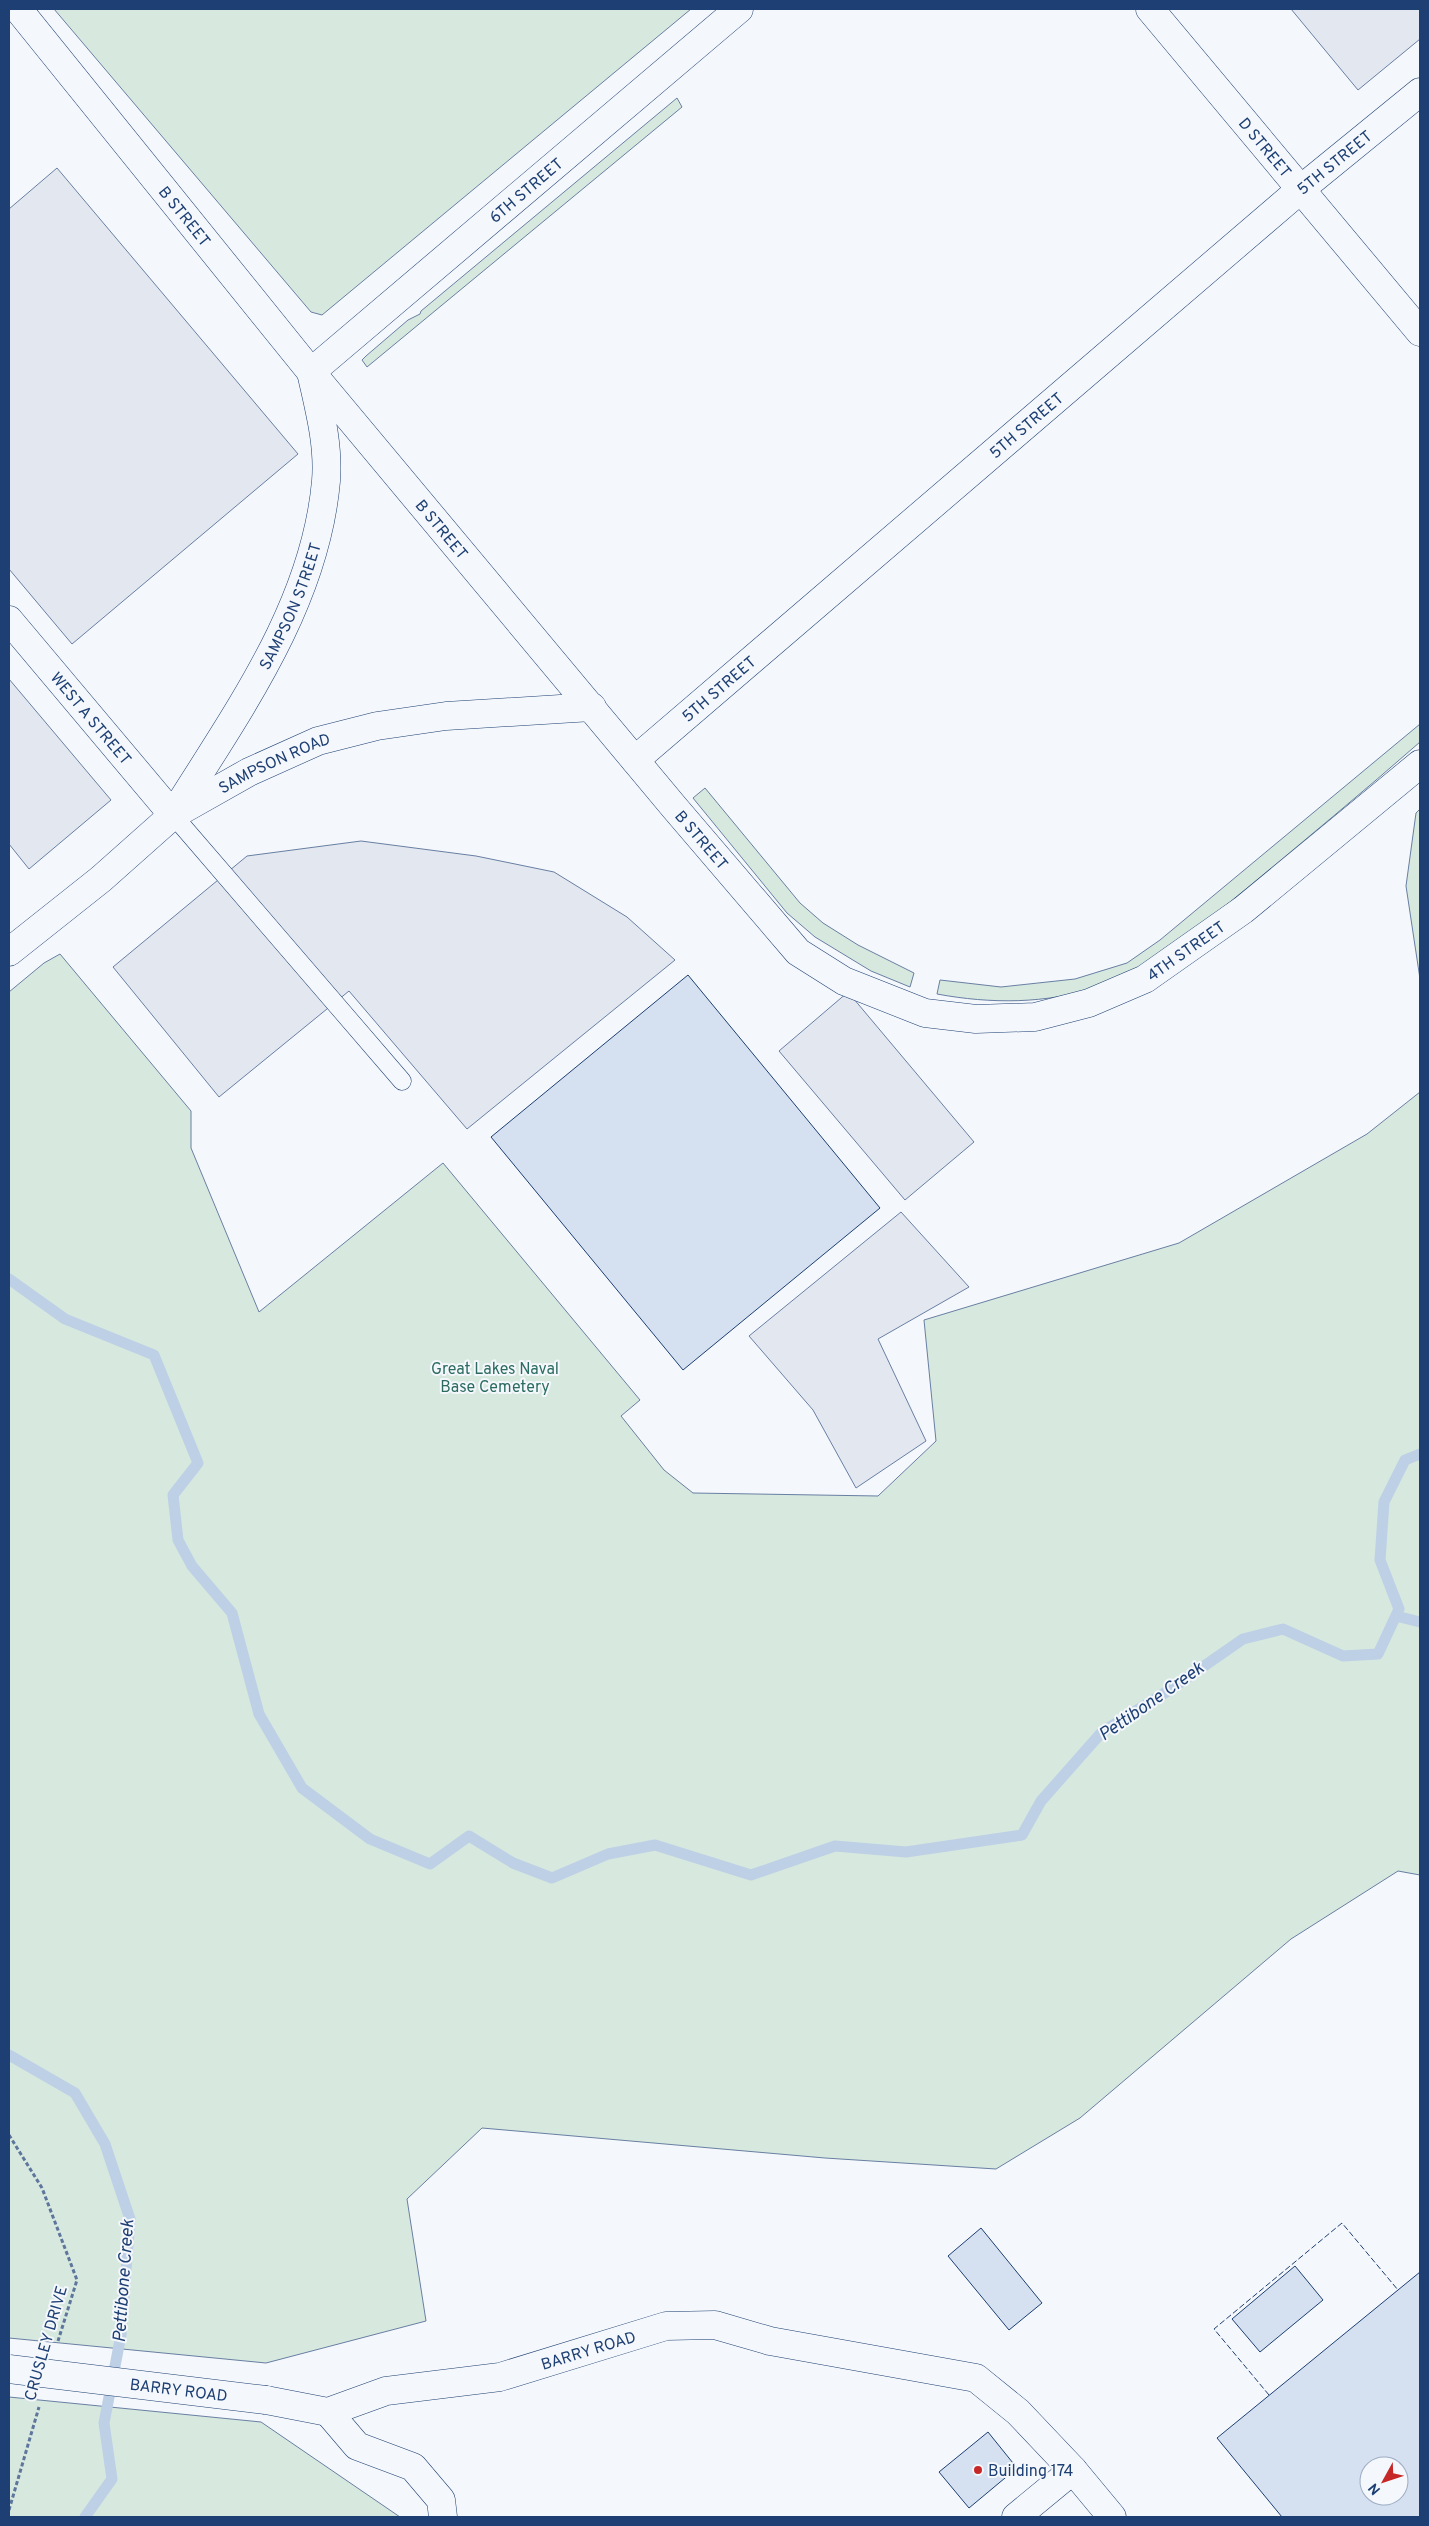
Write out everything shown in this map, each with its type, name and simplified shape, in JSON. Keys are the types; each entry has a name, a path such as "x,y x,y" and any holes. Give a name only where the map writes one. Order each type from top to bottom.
{"street":[{"name":"B STREET","path":"18,9 311,372 798,952 844,981 904,1005"},
{"name":"6TH STREET","path":"311,372 739,9"},
{"name":"D STREET","path":"1150,9 1420,332"},
{"name":"5TH STREET","path":"635,760 1301,190 1420,92"},
{"name":"SAMPSON STREET","path":"173,815 266,665 312,557 326,480 325,436 311,372"},
{"name":"WEST A STREET","path":"9,620 173,815"},
{"name":"SAMPSON ROAD","path":"9,952 38,927 101,879 173,815 248,772 318,741 368,728 446,716 592,708"},
{"name":"4TH STREET","path":"904,1005 925,1013 976,1019 1035,1016 1089,1003 1145,978 1243,910 1420,764"},
{"name":"BARRY ROAD","path":"9,2369 266,2400 328,2412 386,2391 500,2377 666,2326 715,2325 770,2341 976,2378 1018,2412 1072,2470 1112,2517"},
{"path":"328,2412 357,2446 413,2467 441,2500 443,2517"},
{"path":"1016,2517 1072,2470"}],"lane":[{"path":"173,815 402,1081"}],"path":[{"name":"CRUSLEY DRIVE","path":"9,2135 42,2188 77,2280 57,2347"},
{"name":"CRUSLEY DRIVE","path":"9,2510 40,2404"}],"green space":[{"path":"54,9 691,9 322,315 311,312"},
{"path":"677,98 682,107 367,367 362,360 366,356 408,320 420,314 421,311"},
{"path":"1420,724 1420,742 1399,761 1212,917 1139,969 1098,987 1058,997 998,1001 937,994 940,980 1001,987 1075,979 1127,963 1160,940"},
{"path":"705,788 800,903 823,923 858,945 914,973 910,987 871,971 815,937 787,913 693,798"},
{"path":"1420,809 1420,979 1406,886 1416,813"},
{"name":"Great Lakes Naval Base Cemetery","path":"60,954 191,1111 191,1148 259,1312 443,1163 640,1400 621,1416 664,1470 693,1493 878,1496 936,1441 924,1320 1179,1243 1367,1134 1420,1092 1420,1875 1398,1871 1291,1939 1080,2118 996,2169 825,2158 482,2128 407,2199 426,2321 266,2363 9,2338 9,992 44,963"},
{"path":"9,2397 261,2422 400,2517 9,2517"}],"shaded area":[{"path":"1291,9 1420,9 1420,39 1358,90"},
{"path":"57,168 298,454 72,644 9,569 9,209"},
{"path":"9,679 111,800 29,869 9,844"},
{"path":"361,841 476,856 554,872 627,917 675,960 467,1129 349,991 219,1097 113,967 247,856"},
{"path":"848,992 974,1142 905,1200 779,1051"},
{"path":"901,1212 969,1287 878,1339 926,1441 856,1488 813,1410 749,1336"}],"building":[{"path":"688,975 880,1208 683,1370 491,1137"},
{"path":"981,2228 1042,2303 1009,2330 948,2256"},
{"path":"1295,2266 1323,2300 1260,2352 1232,2319"},
{"path":"1420,2272 1420,2517 1282,2517 1217,2438"},
{"name":"Building 174","path":"988,2432 1017,2468 969,2508 939,2472"}],"waterway":[{"name":"Pettibone Creek","path":"9,1279 65,1319 154,1355 198,1463 173,1495 178,1540 192,1566 232,1613 259,1714 302,1788 370,1839 430,1864 469,1836 513,1863 552,1878 608,1854 655,1845 751,1875 835,1846 906,1852 1022,1835 1041,1801 1102,1732 1171,1689 1243,1639 1283,1629 1343,1656 1378,1654 1399,1609 1380,1560 1384,1502 1405,1460 1420,1454"},
{"name":"Pettibone Creek","path":"1396,1616 1420,1622"},
{"name":"Pettibone Creek","path":"9,2055 75,2093 105,2144 130,2219 121,2335 104,2423 112,2479 85,2517"}],"fence":[{"path":"1269,2395 1214,2329 1342,2223 1398,2290"}],"place":[{"name":"Building 174","path":"978,2470"}]}
